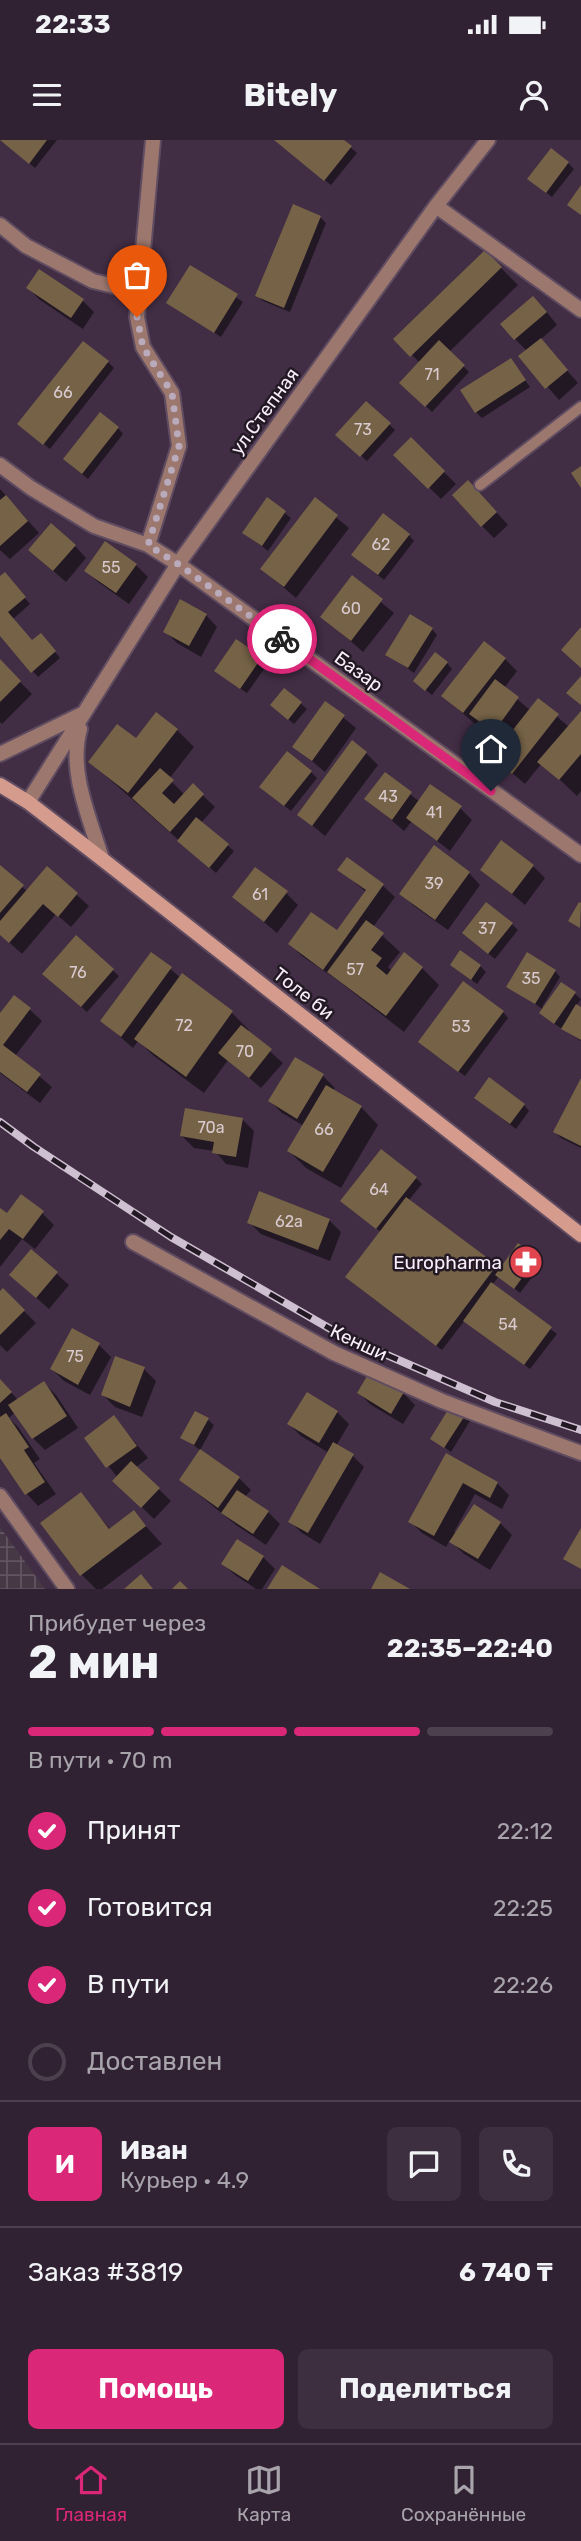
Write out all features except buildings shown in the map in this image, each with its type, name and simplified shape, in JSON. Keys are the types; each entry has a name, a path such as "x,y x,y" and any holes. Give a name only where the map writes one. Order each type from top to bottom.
{"main road":[{"name":"Толе би","path":"0,785 28,802 102,859 581,1235"}],"street":[{"path":"148,545 179,446 172,393 143,347 137,317 153,140"},
{"name":"ул.Степная","path":"28,802 178,564 436,206 488,140"},
{"path":"436,206 581,310"},
{"path":"0,225 26,246 93,281 139,292"},
{"name":"Базар","path":"0,465 31,488 94,526 148,545 178,564 581,855"},
{"path":"0,754 84,714"},
{"path":"84,714 75,746 79,783 102,859"},
{"name":"Кенши","path":"133,1242 334,1353 442,1401 581,1453"},
{"path":"0,1496 67,1589"}],"lane":[{"path":"481,485 581,407"}],"shaded area":[{"path":"0,1527 45,1589 0,1589"}],"railway":[{"path":"0,1122 171,1237 341,1335 495,1402 581,1430"}],"way so far":[{"path":"137,317 143,347 172,393 179,446 148,545 282,639"}],"place":[{"name":"Europharma","path":"526,1262"}],"route":[{"path":"282,639 491,791"}]}
